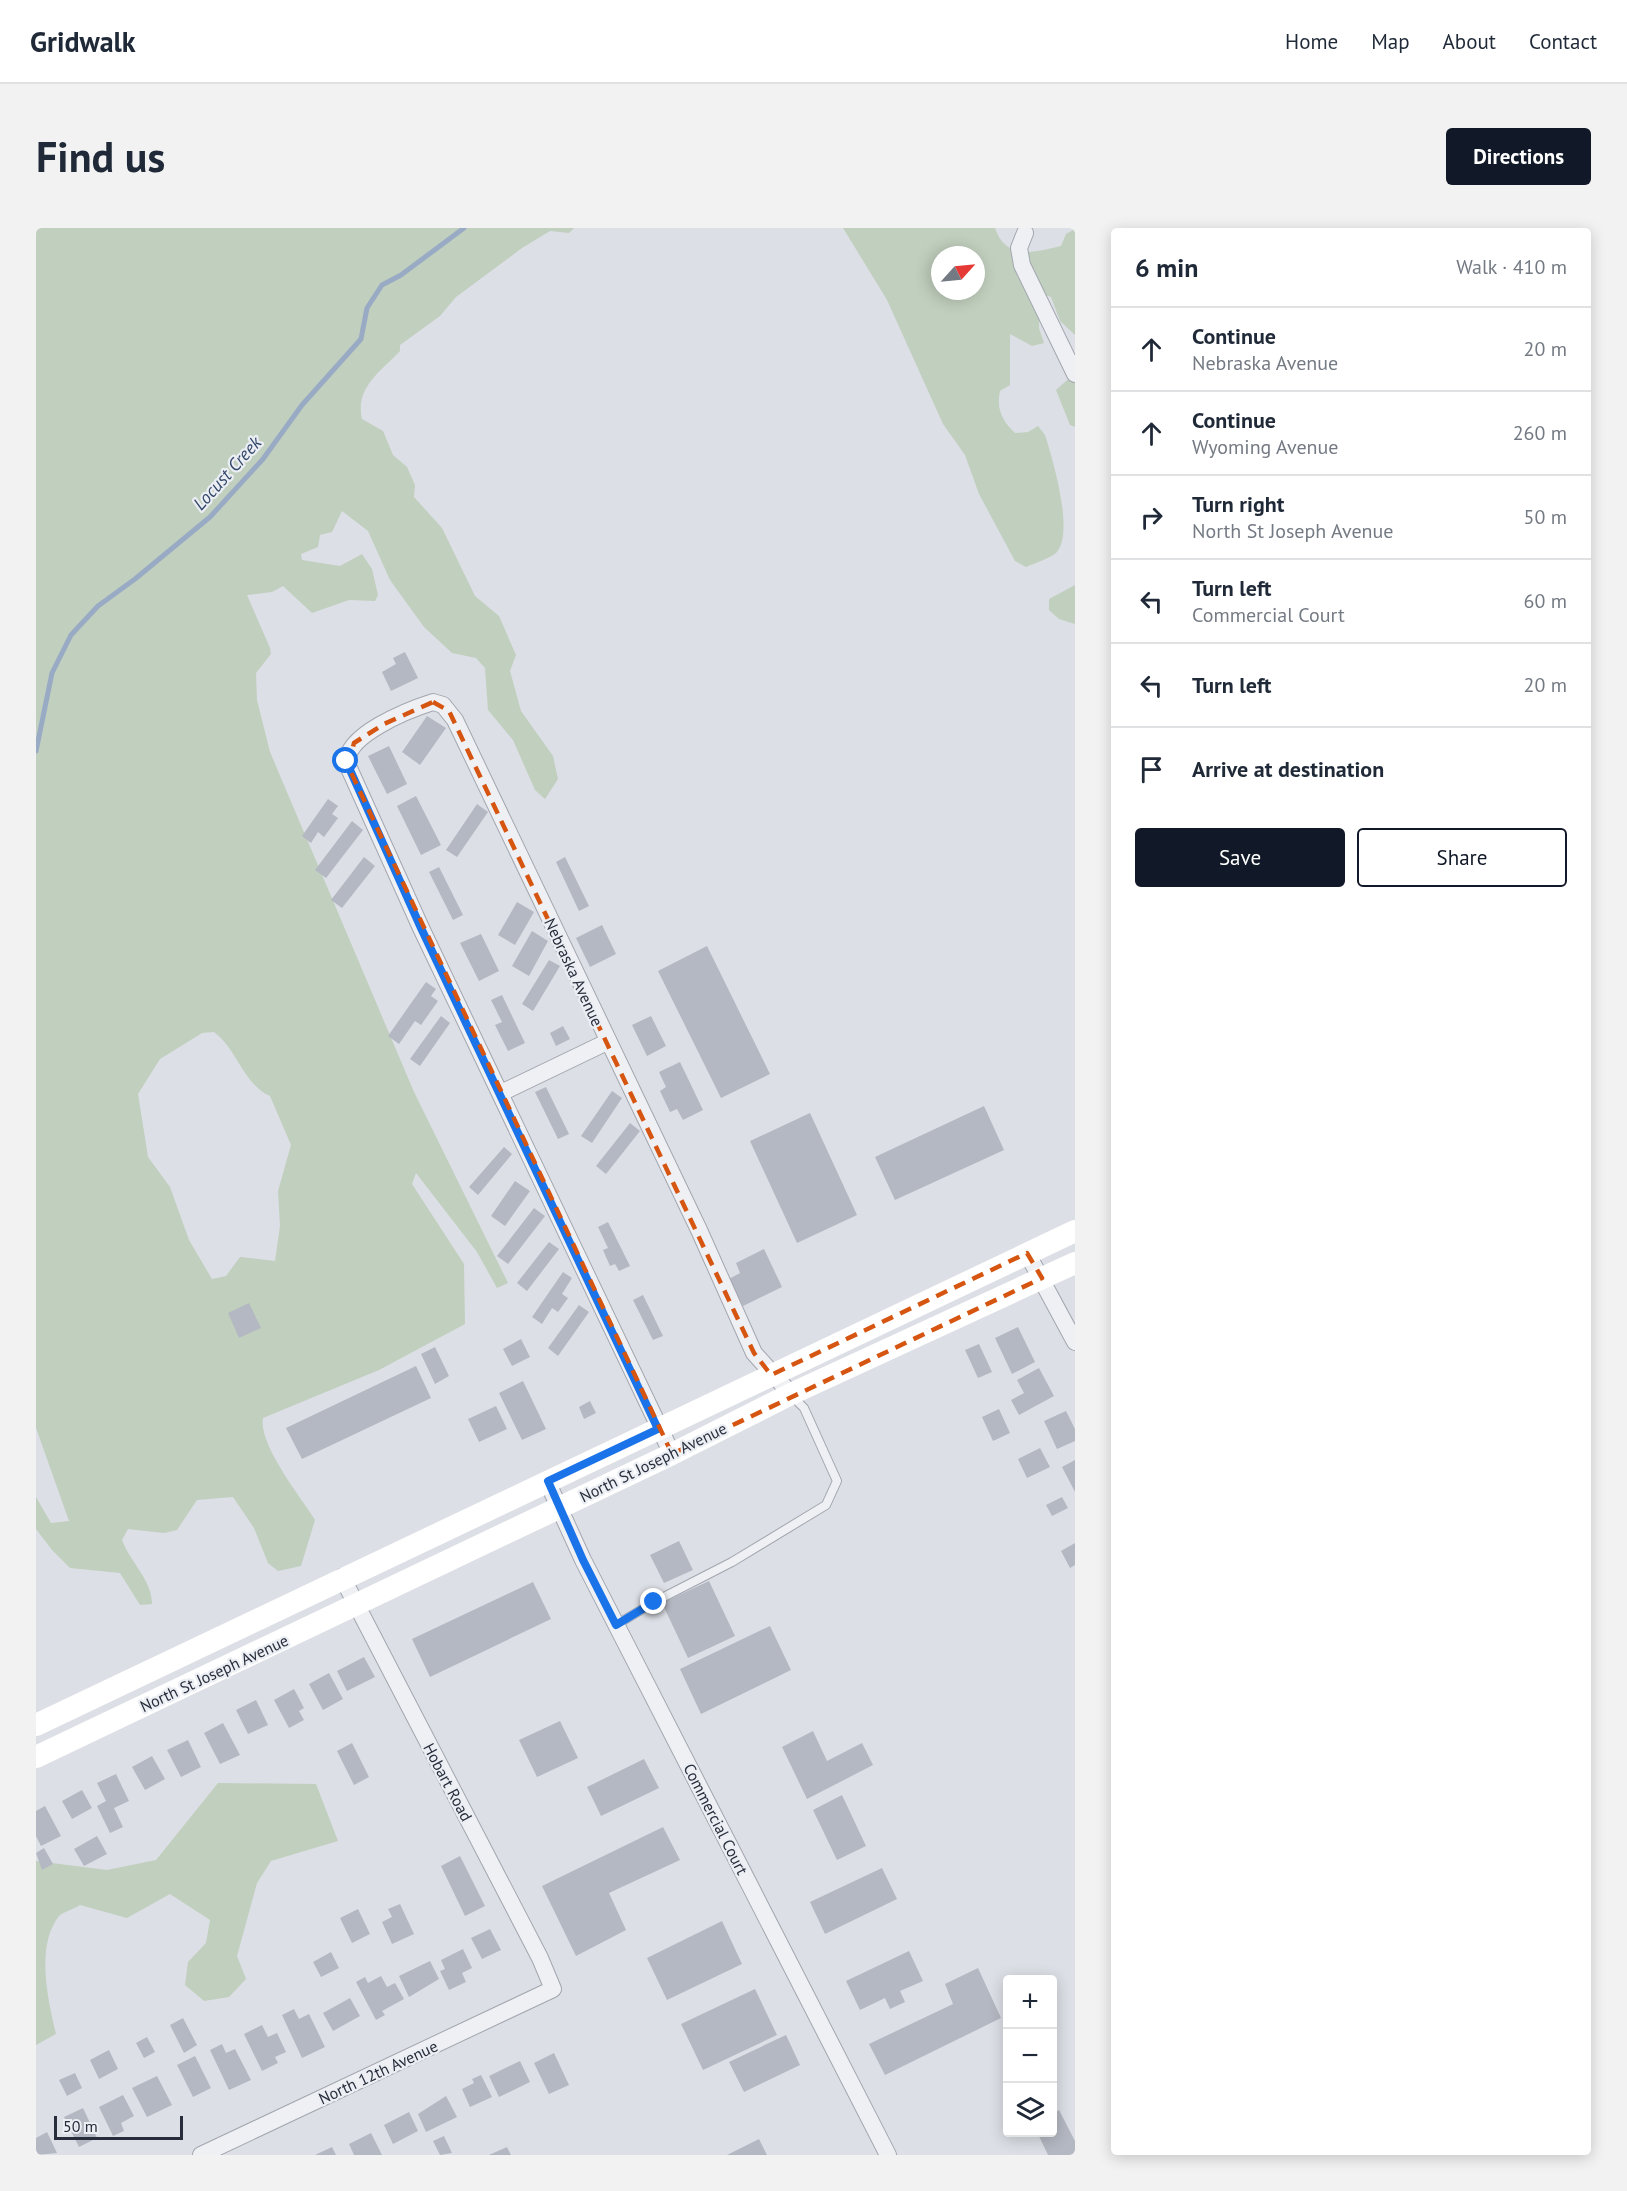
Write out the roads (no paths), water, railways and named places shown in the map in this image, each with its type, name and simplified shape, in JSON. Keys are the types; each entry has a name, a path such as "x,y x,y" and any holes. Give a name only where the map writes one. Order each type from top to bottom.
{"main road":[{"name":"North St Joseph Avenue","path":"36,1725 342,1577 1075,1231"},
{"name":"North St Joseph Avenue","path":"36,1757 560,1508 791,1394 1075,1263"}],"street":[{"path":"1025,233 1020,248 1022,265 1075,374"},
{"name":"Nebraska Avenue","path":"501,1093 346,761 354,742 419,706 433,702 443,705 455,720 607,1042 699,1230 754,1353 771,1375 791,1394"},
{"path":"607,1042 501,1093 658,1429 672,1454"},
{"path":"1027,1253 1075,1342"},
{"name":"Commercial Court","path":"548,1481 583,1560 888,2155"},
{"name":"Hobart Road","path":"342,1577 540,1958 552,1987"},
{"name":"North 12th Avenue","path":"201,2155 552,1987"}],"lane":[{"path":"616,1625 654,1602 732,1562 826,1505 837,1481 804,1408 791,1394"}],"waterway":[{"name":"Locust Creek","path":"36,751 52,673 71,635 98,606 135,579 210,517 263,459 302,405 361,339 367,308 382,285 401,275 464,228"}]}
